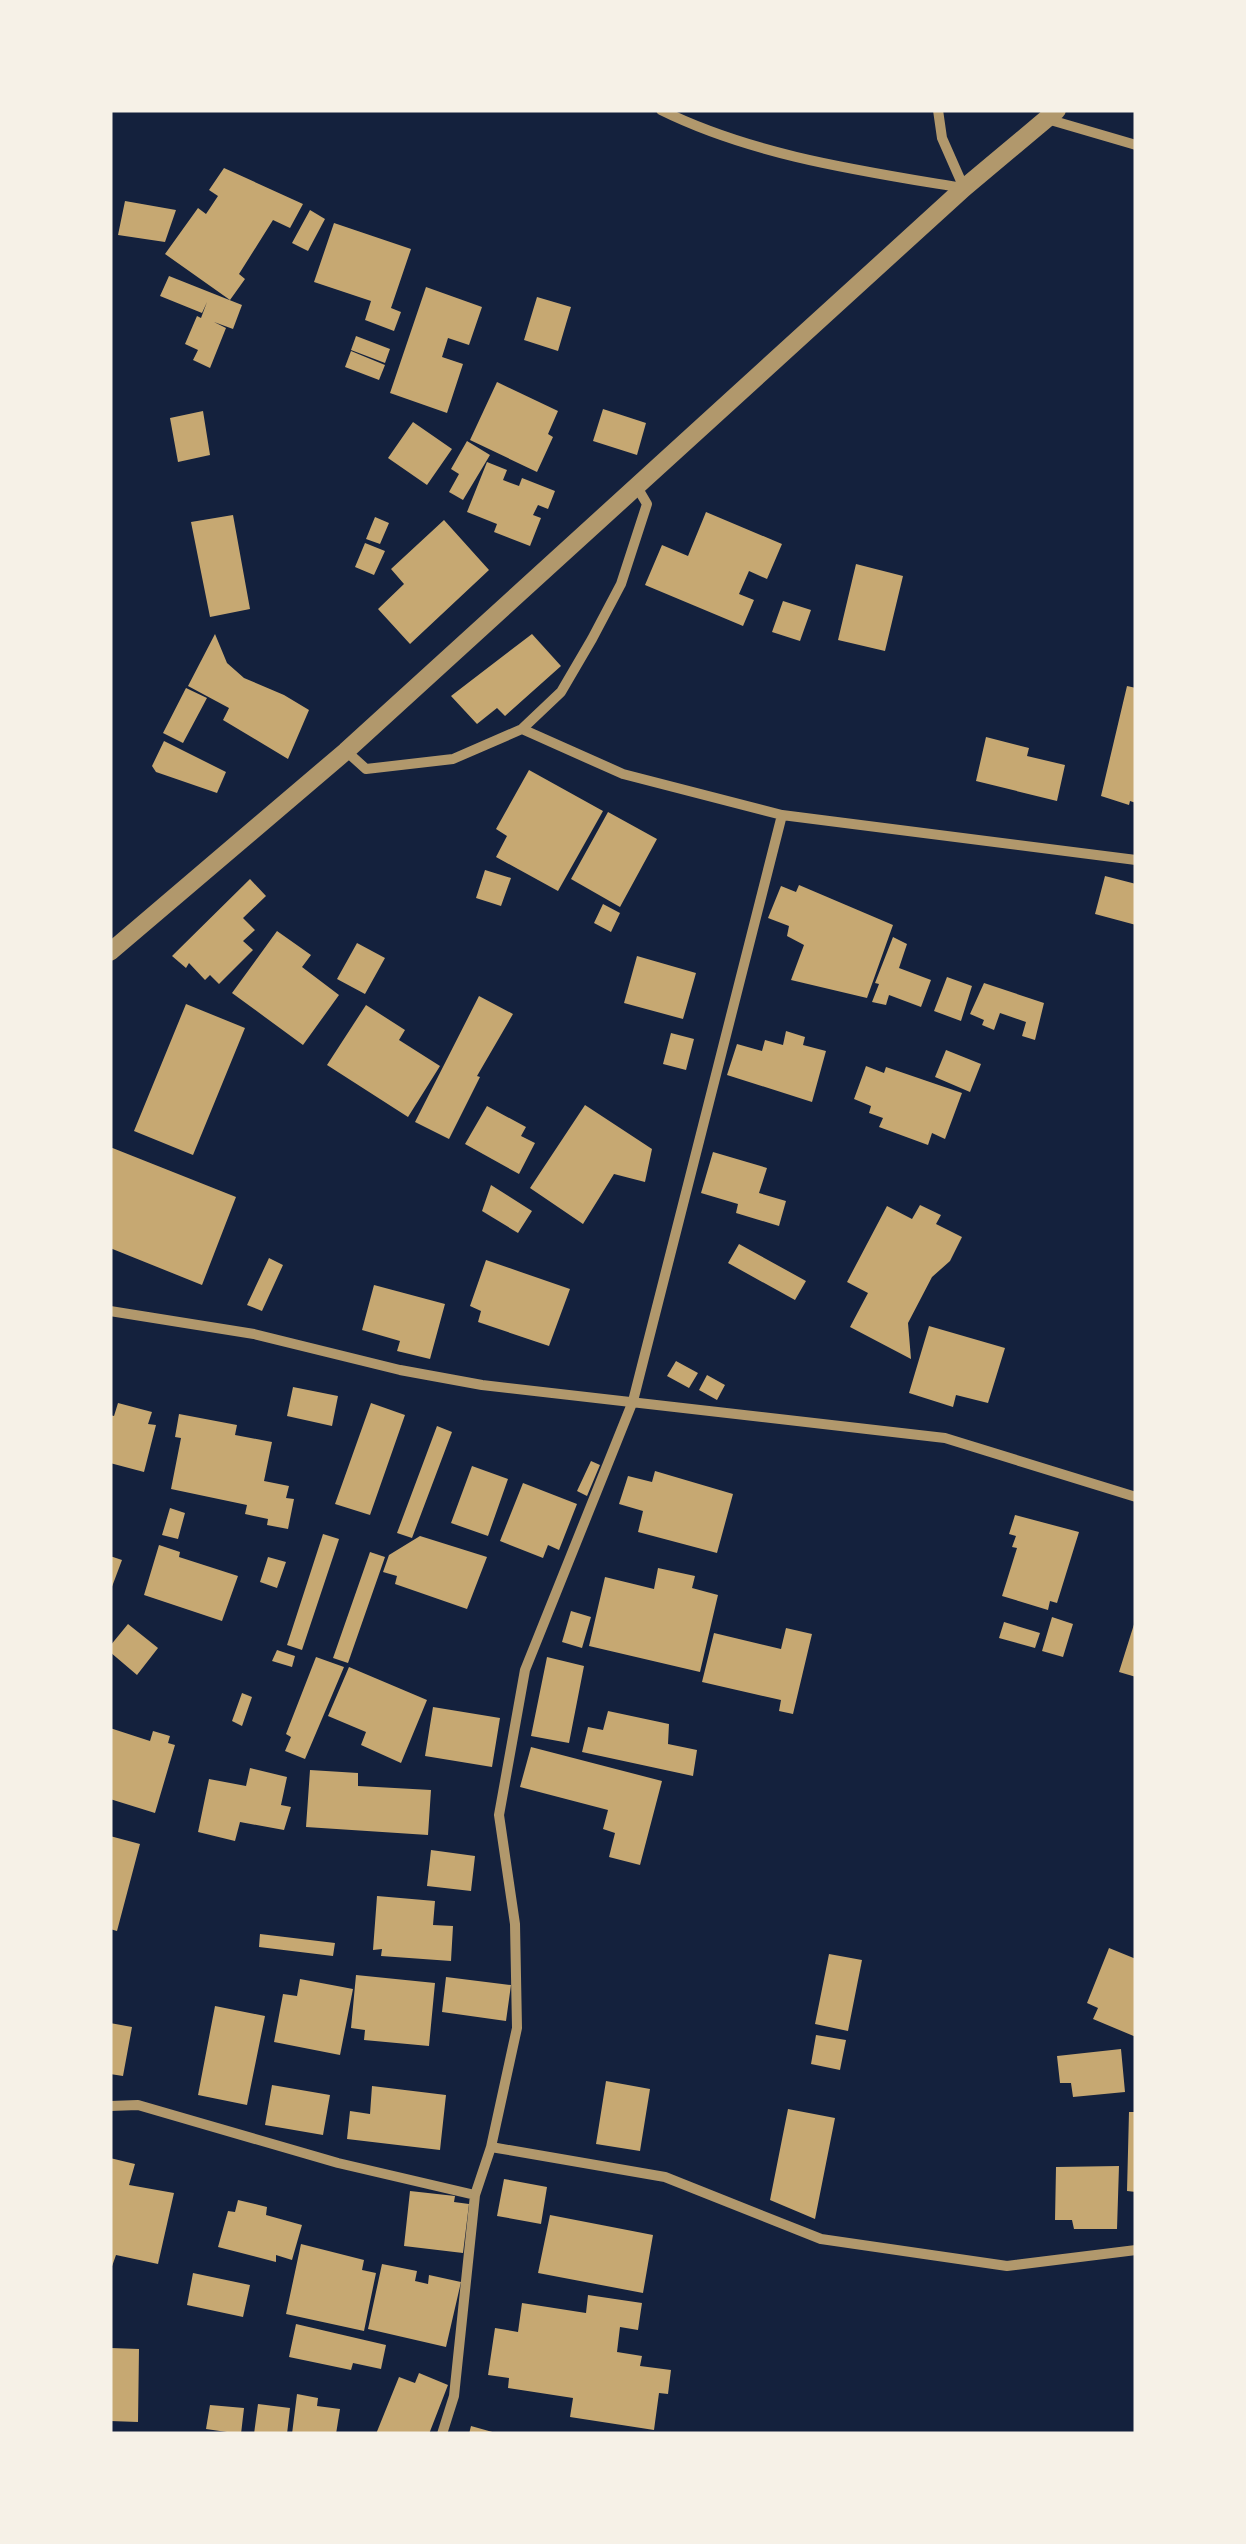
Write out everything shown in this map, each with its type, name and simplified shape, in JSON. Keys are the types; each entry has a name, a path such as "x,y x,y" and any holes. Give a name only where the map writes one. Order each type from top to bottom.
{"street":[{"path":"661,110 700,129 815,161 964,188"},
{"path":"938,110 942,138 964,188"},
{"path":"110,952 346,751 964,188 1052,114 1136,145"},
{"path":"346,751 366,769 453,759 522,729 561,692 621,584 647,504 637,486"},
{"path":"522,729 623,774 782,815 1136,860"},
{"path":"442,2434 454,2396 474,2194 491,2147 517,2028 515,1924 499,1815 525,1670 633,1401 782,815"},
{"path":"110,1311 254,1334 400,1370 482,1385 945,1438 1136,1497"},
{"path":"110,2106 138,2105 338,2162 474,2194"},
{"path":"491,2147 664,2177 821,2239 1007,2266 1136,2250"}],"building":[{"path":"224,168 303,204 290,228 273,220 239,274 245,279 230,300 165,254 198,208 206,214 218,196 209,190"},
{"path":"125,201 176,210 165,242 118,235"},
{"path":"310,210 325,219 308,251 292,243"},
{"path":"334,223 411,249 391,308 401,312 394,331 365,320 371,301 314,282"},
{"path":"169,276 242,305 233,329 214,322 226,328 210,368 193,360 198,350 185,344 197,316 201,318 207,302 202,313 160,296"},
{"path":"426,287 482,307 469,345 448,338 442,357 463,364 447,413 390,393"},
{"path":"537,297 571,307 558,351 524,340"},
{"path":"356,336 390,349 385,363 351,350"},
{"path":"351,351 385,365 379,380 345,367"},
{"path":"497,382 558,411 548,434 553,437 537,472 470,440"},
{"path":"603,409 646,423 637,455 593,441"},
{"path":"203,411 210,455 178,462 170,418"},
{"path":"413,422 452,449 427,485 388,458"},
{"path":"467,441 490,455 463,500 449,492 459,474 451,469"},
{"path":"487,462 507,470 503,480 519,486 522,478 555,491 548,509 538,505 533,515 541,518 530,546 494,532 497,524 467,512"},
{"path":"706,512 782,544 767,579 749,571 739,594 754,600 743,626 645,585 662,545 688,556"},
{"path":"233,515 250,609 210,617 191,522"},
{"path":"375,517 389,523 380,544 366,539"},
{"path":"444,520 489,570 410,644 378,609 404,584 391,569"},
{"path":"365,543 385,551 374,575 355,567"},
{"path":"856,564 903,576 885,651 838,640"},
{"path":"783,601 811,610 800,641 772,632"},
{"path":"215,634 227,663 244,678 309,710 288,759 223,720 229,708 188,686"},
{"path":"532,634 561,666 505,716 497,708 477,724 451,696"},
{"path":"1127,686 1136,688 1136,803 1130,801 1129,805 1101,796"},
{"path":"186,688 207,698 183,743 163,733"},
{"path":"986,737 1029,748 1027,756 1065,765 1057,801 976,781"},
{"path":"164,741 226,772 217,793 156,772 152,766"},
{"path":"529,770 603,811 558,891 496,857 507,836 496,829"},
{"path":"608,812 657,839 620,907 571,879"},
{"path":"485,870 511,878 501,906 476,898"},
{"path":"1105,876 1136,884 1136,925 1095,914"},
{"path":"250,879 266,896 243,918 255,930 243,941 253,950 219,984 210,975 205,980 189,963 186,968 172,956"},
{"path":"799,885 893,925 867,998 791,980 804,945 787,936 789,926 768,918 781,886 796,892"},
{"path":"603,904 620,913 611,932 594,923"},
{"path":"277,931 311,955 302,967 339,995 303,1045 232,993"},
{"path":"893,937 907,944 899,968 931,980 921,1007 889,995 886,1005 872,1002"},
{"path":"357,943 385,958 365,994 337,979"},
{"path":"637,956 696,973 683,1019 624,1003"},
{"path":"947,977 972,986 961,1021 934,1011"},
{"path":"984,983 1044,1003 1035,1040 1022,1036 1026,1022 1000,1013 994,1030 970,1014"},
{"path":"479,996 513,1014 477,1076 480,1077 449,1139 415,1122"},
{"path":"186,1004 245,1028 193,1155 134,1131"},
{"path":"366,1005 405,1030 399,1040 440,1066 408,1117 327,1065"},
{"path":"786,1031 805,1037 803,1045 826,1051 812,1102 727,1075 737,1044 762,1051 765,1040 783,1045"},
{"path":"671,1033 694,1039 686,1070 663,1064"},
{"path":"946,1050 981,1064 970,1092 935,1077"},
{"path":"866,1066 884,1073 886,1067 962,1093 945,1139 932,1133 928,1145 879,1127 883,1118 869,1113 871,1106 854,1099"},
{"path":"585,1105 652,1149 645,1182 614,1174 583,1224 530,1188"},
{"path":"487,1106 526,1127 521,1136 535,1143 519,1174 465,1144"},
{"path":"110,1147 236,1197 202,1285 110,1248"},
{"path":"713,1152 767,1168 759,1193 786,1201 779,1226 736,1213 738,1204 701,1193"},
{"path":"491,1185 532,1211 518,1233 482,1211"},
{"path":"920,1205 941,1215 936,1224 962,1237 950,1261 932,1277 908,1323 911,1359 850,1327 868,1293 847,1282 887,1206 912,1219"},
{"path":"739,1244 806,1281 795,1300 728,1263"},
{"path":"269,1258 283,1265 262,1311 247,1305"},
{"path":"486,1260 570,1289 549,1346 478,1322 481,1311 470,1306"},
{"path":"374,1285 445,1304 430,1359 397,1351 400,1341 362,1330"},
{"path":"929,1326 1005,1348 988,1403 956,1395 953,1407 909,1393"},
{"path":"676,1361 698,1373 689,1388 667,1376"},
{"path":"707,1375 725,1385 717,1400 699,1390"},
{"path":"293,1387 338,1396 332,1426 287,1416"},
{"path":"118,1403 152,1412 148,1424 156,1425 144,1472 110,1463 110,1415 114,1416"},
{"path":"371,1403 405,1415 370,1515 335,1504"},
{"path":"179,1414 237,1425 235,1435 272,1442 264,1481 289,1486 286,1498 294,1499 288,1529 267,1525 268,1519 245,1514 247,1505 171,1489 181,1438 175,1437"},
{"path":"437,1426 452,1432 412,1538 397,1533"},
{"path":"591,1461 600,1465 587,1496 577,1491"},
{"path":"472,1466 508,1479 488,1536 451,1523"},
{"path":"655,1471 733,1494 717,1553 638,1532 643,1511 619,1504 628,1476 652,1482"},
{"path":"523,1483 577,1504 559,1550 548,1545 543,1558 500,1541"},
{"path":"170,1508 185,1513 178,1539 162,1535"},
{"path":"1015,1515 1079,1532 1057,1603 1050,1601 1048,1610 1002,1596 1017,1548 1012,1547 1016,1536 1009,1534"},
{"path":"323,1534 339,1539 302,1650 287,1645"},
{"path":"420,1536 487,1557 467,1609 395,1584 397,1576 383,1572 389,1555"},
{"path":"159,1545 180,1552 179,1557 238,1576 222,1621 144,1595"},
{"path":"370,1552 385,1557 348,1663 333,1658"},
{"path":"110,1556 122,1560 110,1592"},
{"path":"268,1557 286,1562 277,1588 260,1582"},
{"path":"658,1568 695,1576 692,1588 718,1595 700,1672 589,1646 605,1577 654,1589"},
{"path":"571,1611 591,1617 582,1648 562,1642"},
{"path":"1052,1617 1073,1624 1063,1657 1042,1651"},
{"path":"1136,1618 1136,1677 1119,1672"},
{"path":"1004,1622 1040,1633 1035,1648 999,1638"},
{"path":"128,1624 158,1648 137,1675 110,1652 110,1646"},
{"path":"786,1628 812,1634 793,1714 779,1711 781,1700 702,1682 714,1633 781,1649"},
{"path":"277,1650 295,1656 292,1667 272,1661"},
{"path":"316,1657 344,1667 305,1759 285,1751 291,1737 286,1734"},
{"path":"547,1657 584,1666 569,1743 531,1736"},
{"path":"349,1667 427,1700 401,1763 361,1745 366,1732 328,1716"},
{"path":"242,1693 252,1697 242,1726 232,1721"},
{"path":"433,1707 500,1718 492,1767 425,1756"},
{"path":"608,1711 669,1724 668,1744 697,1750 693,1776 582,1752 588,1727 603,1730"},
{"path":"110,1728 150,1741 153,1731 170,1736 168,1743 175,1745 155,1813 110,1799"},
{"path":"531,1747 662,1781 640,1865 609,1857 615,1833 603,1829 608,1810 520,1787"},
{"path":"250,1768 287,1777 281,1805 291,1807 284,1830 240,1822 235,1841 198,1832 209,1779 246,1786"},
{"path":"310,1770 358,1773 358,1786 431,1790 428,1835 306,1827"},
{"path":"110,1836 140,1844 117,1931 110,1929"},
{"path":"431,1850 475,1856 471,1891 427,1886"},
{"path":"377,1896 435,1901 433,1925 453,1926 451,1961 381,1956 382,1949 373,1950"},
{"path":"260,1934 335,1943 333,1956 259,1947"},
{"path":"1109,1948 1136,1959 1136,2037 1093,2019 1098,2008 1087,2003"},
{"path":"829,1954 862,1960 848,2031 815,2024"},
{"path":"356,1975 435,1983 429,2046 364,2040 365,2030 351,2028"},
{"path":"446,1977 511,1985 506,2021 442,2012"},
{"path":"300,1979 353,1989 340,2055 274,2042 283,1994 297,1996"},
{"path":"215,2006 265,2016 247,2105 198,2095"},
{"path":"110,2023 132,2027 123,2076 110,2074"},
{"path":"816,2035 846,2040 840,2070 811,2064"},
{"path":"1121,2049 1125,2092 1073,2097 1071,2083 1060,2083 1057,2056"},
{"path":"606,2081 650,2089 640,2151 596,2144"},
{"path":"272,2085 330,2095 323,2135 265,2125"},
{"path":"372,2086 446,2095 440,2150 347,2139 350,2111 370,2114"},
{"path":"788,2109 835,2118 815,2219 770,2200"},
{"path":"1129,2112 1136,2112 1136,2192 1127,2191"},
{"path":"110,2158 135,2164 129,2185 174,2193 158,2264 116,2255 110,2272"},
{"path":"1119,2166 1117,2229 1074,2229 1072,2220 1055,2220 1056,2167"},
{"path":"504,2179 547,2187 541,2224 497,2216"},
{"path":"410,2191 455,2196 454,2202 469,2204 463,2253 404,2246"},
{"path":"238,2200 267,2207 266,2215 302,2225 292,2260 276,2255 276,2262 218,2247 228,2211 235,2212"},
{"path":"550,2215 653,2235 643,2293 538,2273"},
{"path":"301,2244 364,2260 362,2270 376,2273 364,2331 286,2314"},
{"path":"382,2264 417,2271 415,2281 428,2284 429,2275 461,2282 446,2347 368,2329"},
{"path":"193,2273 250,2285 243,2317 187,2305"},
{"path":"588,2295 642,2303 638,2330 620,2327 617,2352 642,2356 640,2366 671,2370 668,2394 659,2393 654,2430 570,2417 573,2398 508,2388 509,2378 488,2375 495,2328 518,2332 522,2303 586,2313"},
{"path":"296,2324 386,2345 381,2369 353,2363 351,2370 289,2357"},
{"path":"111,2348 139,2349 138,2422 110,2421"},
{"path":"419,2373 448,2385 429,2434 376,2434 399,2377 415,2383"},
{"path":"297,2394 318,2398 317,2406 340,2409 336,2434 292,2434"},
{"path":"258,2404 290,2408 287,2434 254,2434"},
{"path":"210,2405 244,2408 241,2434 206,2429"},
{"path":"471,2426 496,2433 496,2434 469,2434"}]}
